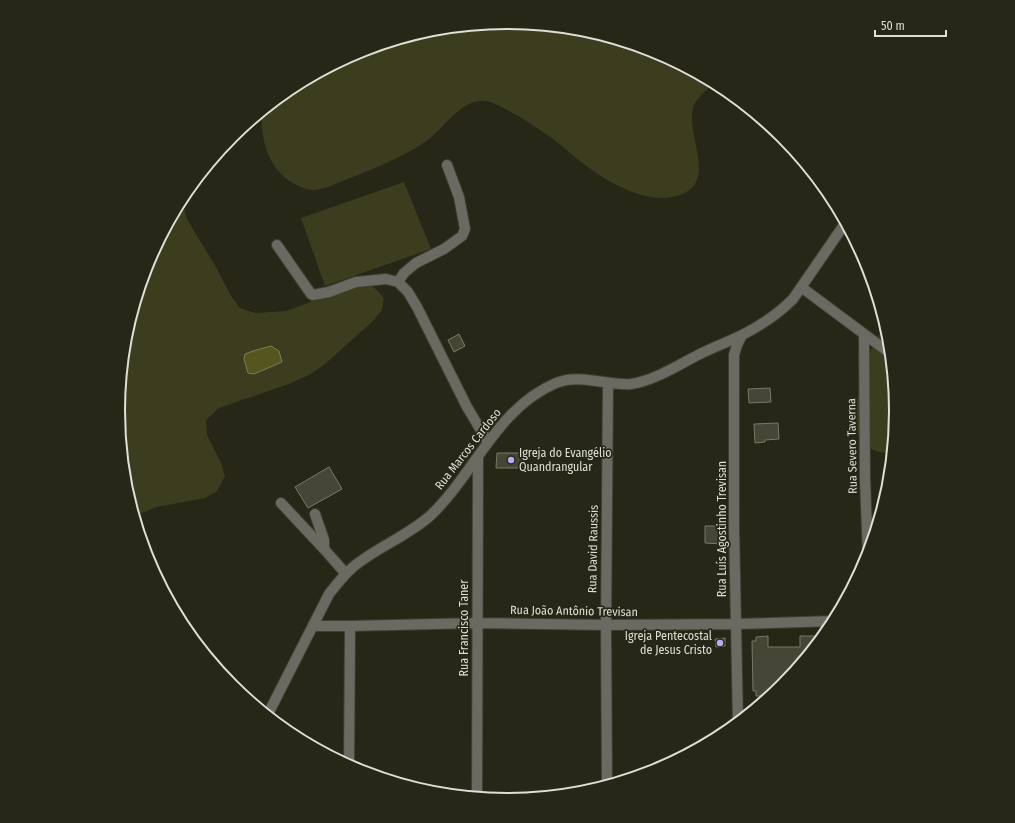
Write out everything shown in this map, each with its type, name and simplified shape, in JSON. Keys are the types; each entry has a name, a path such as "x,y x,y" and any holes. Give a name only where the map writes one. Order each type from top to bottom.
{"street":[{"path":"398,282 404,273 416,263 444,250 462,236 465,229 459,198 447,165"},
{"name":"Rua Marcos Cardoso","path":"270,711 329,594 346,574 360,562 424,521 444,501 488,442 523,403 542,390 558,382 574,379 623,384 640,382 669,370 716,346 742,335 786,306 793,299 843,227"},
{"path":"277,245 313,295 329,292 362,281 386,279 398,282 408,292 417,306 467,407 488,442"},
{"path":"801,287 885,350"},
{"name":"Rua Severo Taverna","path":"864,334 865,479 867,541"},
{"name":"Rua Luís Agostinho Trevisan","path":"738,717 734,354 742,335"},
{"name":"Rua David Raussis","path":"607,781 606,625 608,383"},
{"name":"Rua Francisco Taner","path":"478,457 478,793"},
{"path":"281,503 346,574"},
{"path":"315,514 324,540 324,549"},
{"name":"Rua João Antônio Trevisan","path":"312,626 478,623 606,625 736,624 828,620"},
{"path":"349,760 350,626"}],"shaded area":[{"path":"482,30 533,30 582,36 630,49 654,58 677,68 710,87 694,105 692,115 692,126 699,162 698,174 695,183 688,191 677,196 664,198 639,194 614,184 593,171 553,139 505,109 490,102 481,101 464,107 429,139 407,153 380,166 328,187 313,190 300,187 293,183 284,177 277,169 267,152 262,132 262,118 295,93 338,68 361,58 385,49 433,36"},
{"path":"404,182 431,249 325,286 301,218"},
{"path":"184,208 187,219 216,267 231,296 240,308 255,313 286,311 308,303 331,286 345,281 372,285 384,298 382,310 372,322 325,364 311,374 289,384 219,408 206,420 207,435 221,463 225,476 217,491 205,498 157,507 139,514 132,486 128,461 125,412 128,362 132,337 145,289 164,242"},
{"path":"844,229 851,243 850,242 844,233"},
{"path":"882,332 887,362 890,412 888,453 878,452 867,446 860,438 857,427 857,401 860,388 869,356"},
{"path":"271,346 279,351 282,362 254,374 248,373 244,359 245,354"}],"building":[{"path":"459,334 465,346 454,352 448,340"},
{"path":"770,388 771,402 749,403 748,389"},
{"path":"778,423 779,439 765,440 765,442 755,443 754,424"},
{"name":"Igreja do Evangélio Quandrangular","path":"497,453 526,453 525,468 496,468"},
{"path":"329,467 342,489 308,508 295,487"},
{"path":"705,526 722,526 722,544 705,543"},
{"path":"768,636 768,647 800,647 800,636 817,636 795,664 763,696 756,696 756,691 753,691 752,641 756,641 756,637"},
{"name":"Igreja Pentecostal de Jesus Cristo","path":"725,638 725,646 716,647 715,639"}],"place":[{"name":"Igreja do Evangélio Quandrangular","path":"511,460"},
{"name":"Igreja Pentecostal de Jesus Cristo","path":"720,643"}]}
